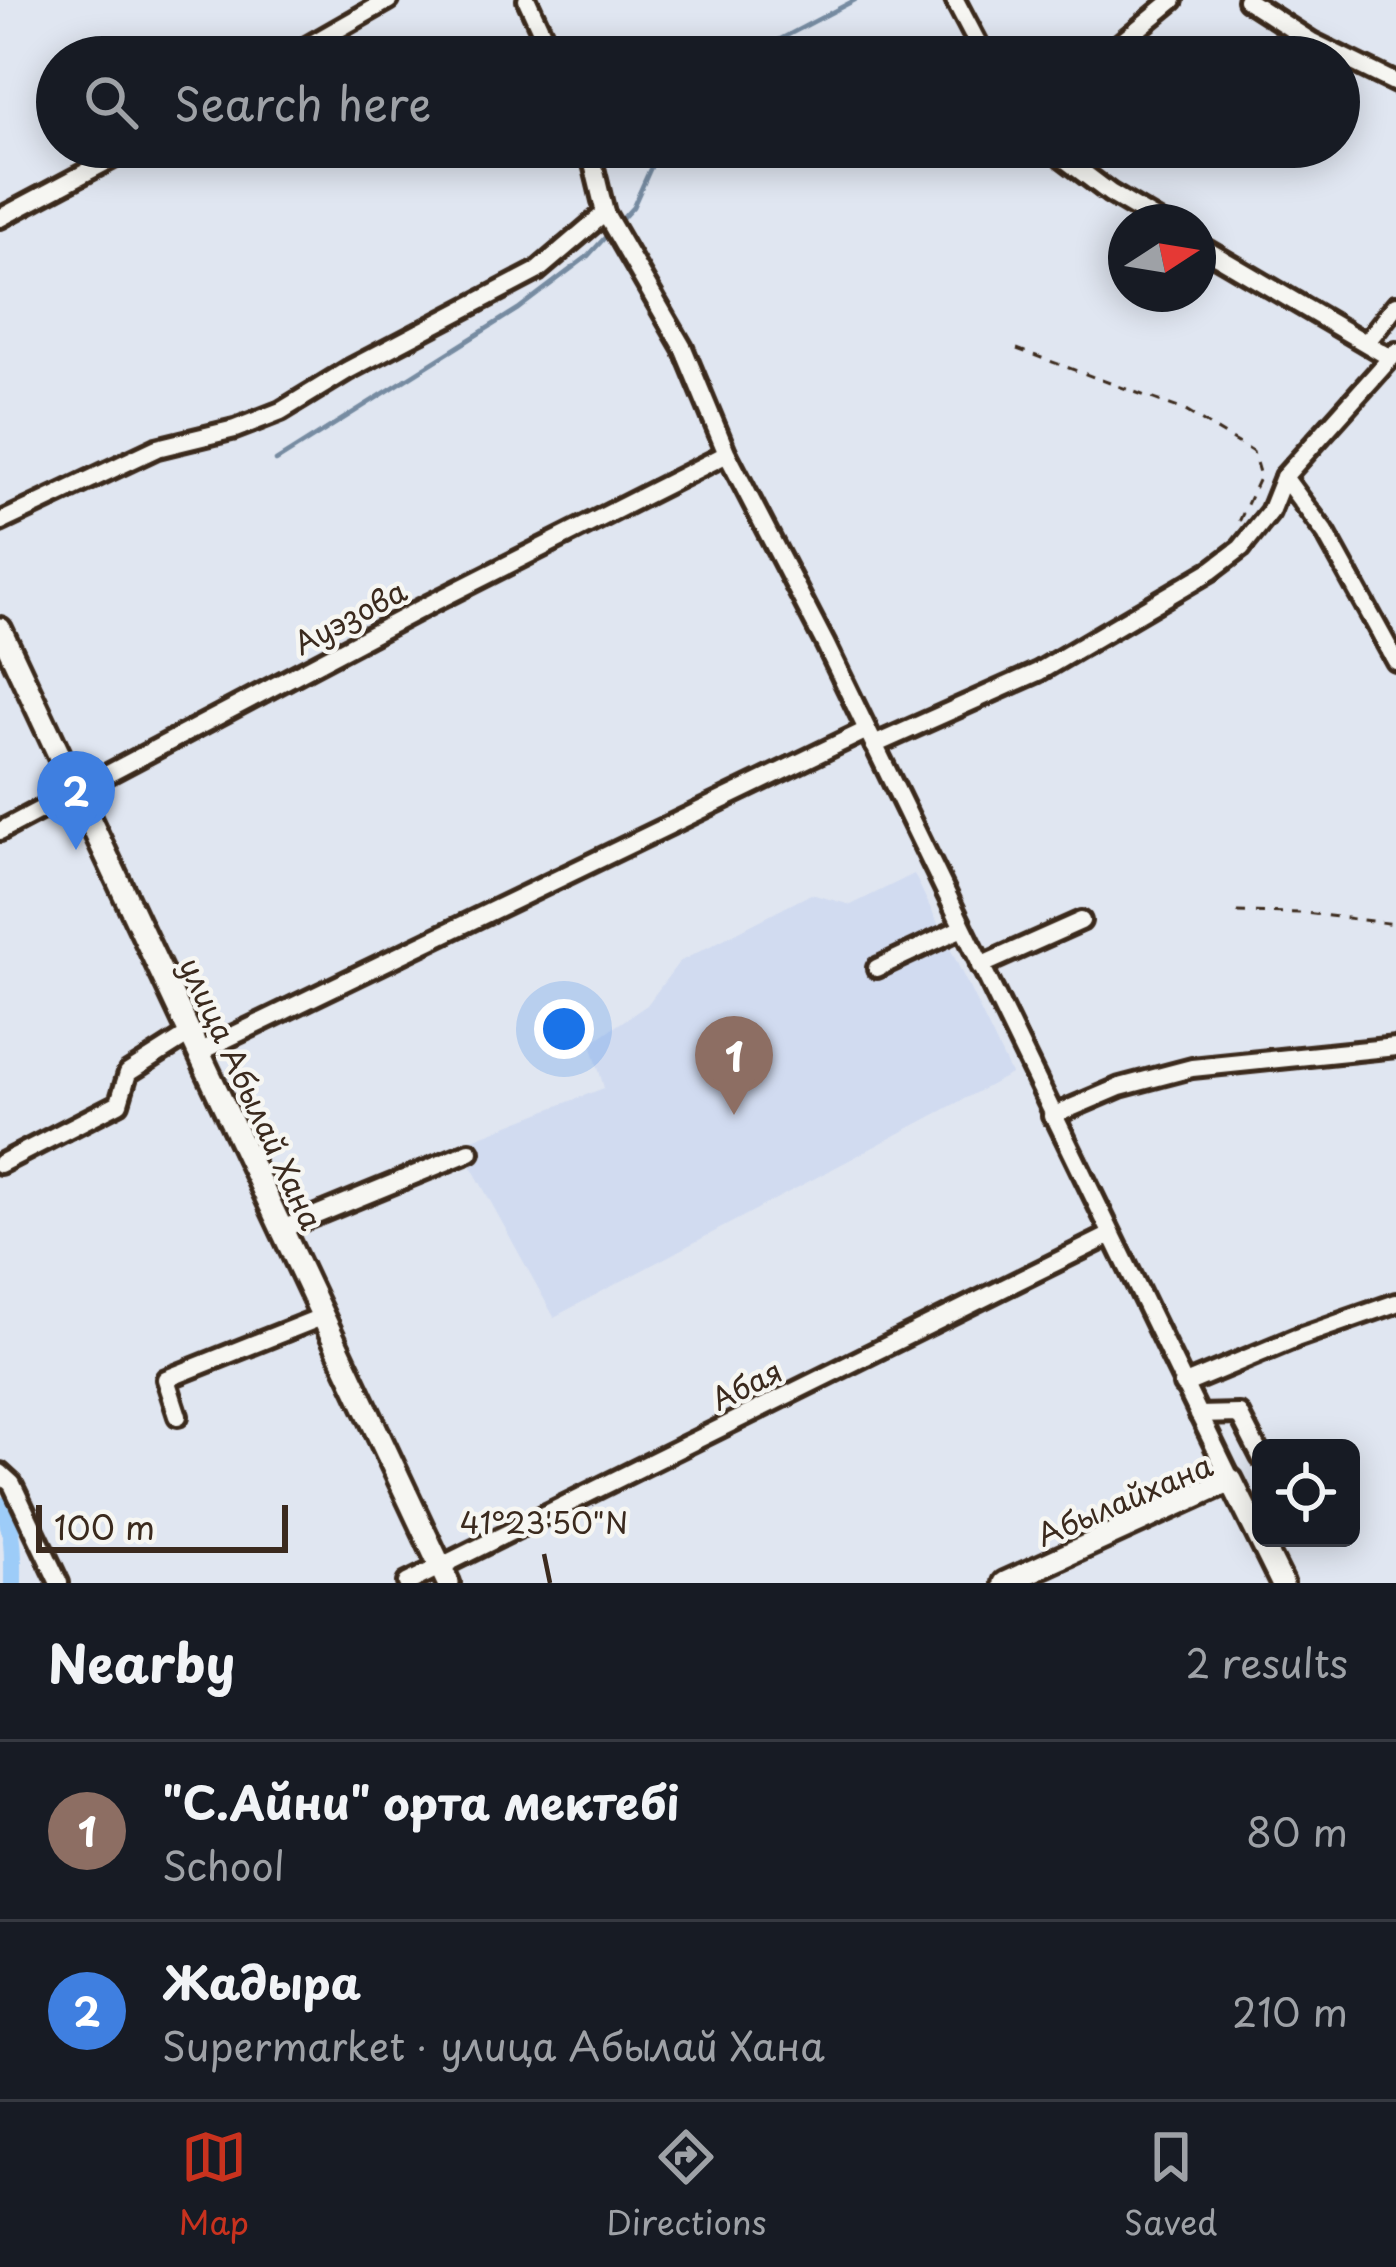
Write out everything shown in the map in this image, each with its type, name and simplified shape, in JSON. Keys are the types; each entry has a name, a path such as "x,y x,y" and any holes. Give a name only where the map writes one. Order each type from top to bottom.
{"main road":[{"name":"улица Абылай Хана","path":"0,629 444,1574"},
{"name":"Абылайхана","path":"1005,1583 1231,1480 1252,1502"},
{"name":"Абылайхана","path":"1269,1547 1282,1583"}],"street":[{"path":"326,36 389,0"},
{"path":"527,0 543,36"},
{"path":"955,0 974,36"},
{"path":"1129,36 1173,0"},
{"path":"1247,0 1303,36"},
{"path":"1360,65 1396,83"},
{"path":"0,218 94,168"},
{"path":"594,168 604,213 683,348 727,454 871,738 1231,1480"},
{"path":"1076,168 1128,204"},
{"path":"0,522 157,448 235,429 281,411 348,370 537,271 604,213"},
{"path":"0,1163 118,1103 128,1073 871,738 1038,672 1212,571 1241,548 1270,512 1284,477 1393,355 1366,344 1216,256"},
{"path":"1366,344 1396,305"},
{"name":"Ауэзова","path":"0,831 727,454"},
{"path":"1284,477 1326,534 1396,662"},
{"path":"980,966 1081,921"},
{"path":"877,968 962,928"},
{"path":"1052,1116 1120,1087 1192,1067 1396,1047"},
{"path":"282,1229 470,1153"},
{"name":"Абая","path":"407,1583 444,1574 1109,1236"},
{"path":"1183,1384 1396,1303"},
{"path":"178,1415 166,1378 323,1316"},
{"path":"1198,1415 1239,1414 1252,1439"},
{"path":"0,1473 12,1484 59,1583"}],"path":[{"path":"1017,349 1184,410 1253,452 1260,476 1239,519 1241,548"},
{"path":"1237,912 1305,913 1396,924"}],"shaded area":[{"path":"914,874 1011,1074 554,1317 471,1166 465,1142 604,1088 591,1043 647,1005 679,962 811,894 851,905"}],"waterway":[{"path":"786,36 855,0"},
{"path":"276,461 518,309 588,256 633,207 651,168"},
{"path":"0,1505 11,1532 13,1583"}],"place":[{"name":"Жадыра","path":"76,850"},
{"name":"\"С.Айни\" орта мектебі","path":"734,1115"}]}
